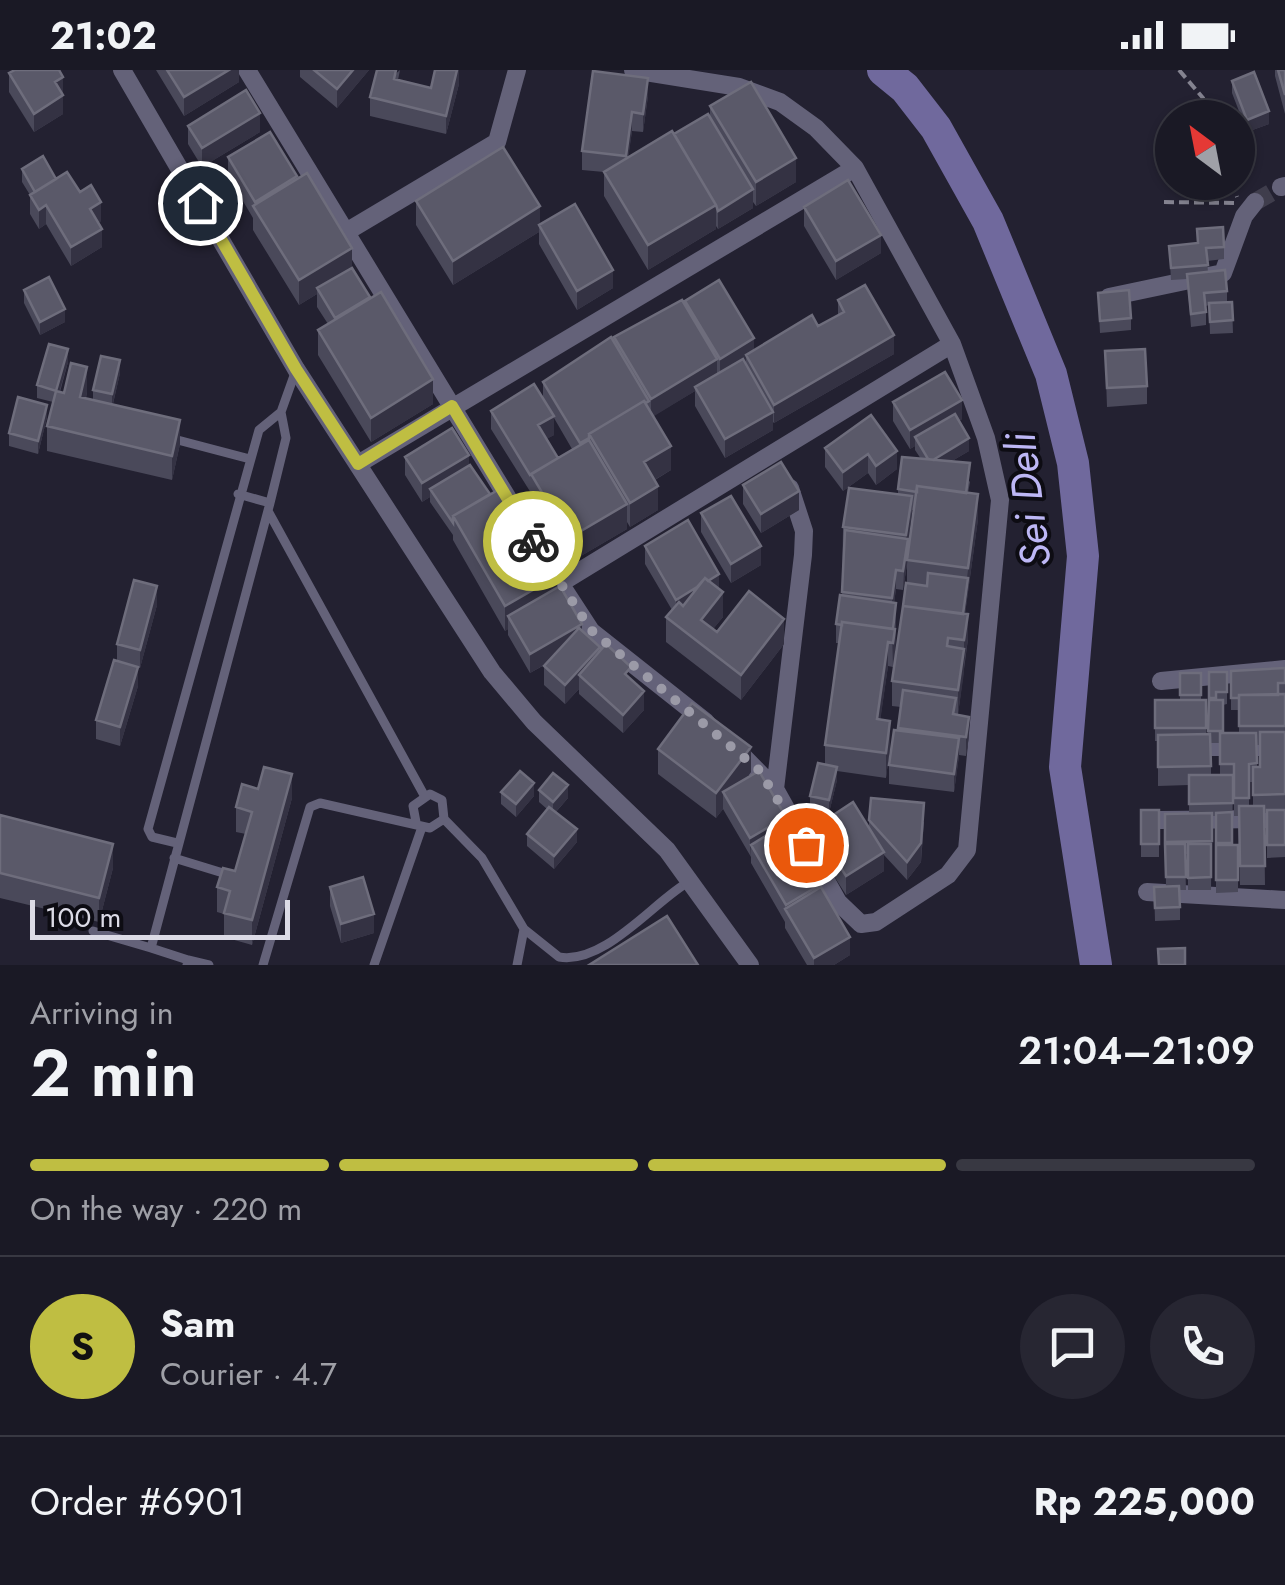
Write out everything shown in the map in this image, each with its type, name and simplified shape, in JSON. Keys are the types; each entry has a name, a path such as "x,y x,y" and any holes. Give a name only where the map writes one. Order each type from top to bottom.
{"street":[{"path":"122,70 296,369 516,701 692,879 750,965"},
{"path":"247,70 520,519"},
{"path":"346,232 497,142 517,70"},
{"path":"539,552 591,630 708,724 774,788 838,902 862,924 876,922 948,875 964,858 1000,500 986,438 952,344 855,168 816,128 780,102 739,87 633,70"},
{"path":"358,464 855,168"},
{"path":"1109,297 1189,284 1226,270 1244,216 1255,202"},
{"path":"558,584 952,344"},
{"path":"773,456 792,491 804,531 774,788"},
{"path":"1161,680 1285,669"},
{"path":"1162,747 1285,747"},
{"path":"1159,820 1285,819"},
{"path":"1147,892 1285,900"}],"lane":[{"path":"151,948 269,507 286,438 281,412 296,369"},
{"path":"177,843 152,837 148,829 238,494 259,430 281,412"},
{"path":"159,436 250,459"},
{"path":"238,494 269,507 424,795 442,800 444,819 482,858 524,929 547,950 570,960 654,914 670,892 692,879"},
{"path":"374,965 419,824 413,806 424,795"},
{"path":"262,965 310,807 320,804 430,828 444,819"},
{"path":"174,858 224,873"},
{"path":"654,914 662,926"},
{"path":"517,965 524,929"},
{"path":"93,931 187,963 209,965"}],"path":[{"path":"1179,70 1204,100"},
{"path":"1164,202 1239,203 1238,200"}],"building":[{"path":"59,70 63,77 55,82 63,95 34,114 9,73"},
{"path":"167,70 229,70 184,97"},
{"path":"314,70 353,70 337,89"},
{"path":"377,70 396,70 394,79 431,88 435,70 457,70 446,116 370,97"},
{"path":"1278,70 1285,70 1285,95"},
{"path":"593,71 648,78 643,114 632,112 626,156 582,151"},
{"path":"1254,72 1269,111 1255,117 1255,100 1239,100 1232,81"},
{"path":"751,82 796,158 756,182 710,106"},
{"path":"246,90 260,113 202,148 188,126"},
{"path":"708,114 753,189 718,211 674,134"},
{"path":"672,131 716,205 648,245 604,172"},
{"path":"270,132 297,176 255,202 228,157"},
{"path":"503,147 540,206 453,261 416,201"},
{"path":"43,156 56,179 35,192 22,169"},
{"path":"67,172 80,192 91,185 101,202 90,209 102,229 71,247 46,205 39,210 30,195"},
{"path":"307,173 352,248 299,280 253,206"},
{"path":"848,180 881,235 836,261 804,207"},
{"path":"575,204 613,270 577,291 539,225"},
{"path":"1223,227 1224,247 1206,248 1208,265 1171,268 1169,246 1198,243 1197,229"},
{"path":"352,268 370,297 335,318 317,288"},
{"path":"1225,270 1227,291 1204,293 1206,312 1191,314 1187,274"},
{"path":"49,277 65,309 40,322 24,290"},
{"path":"719,280 754,338 720,359 685,301"},
{"path":"865,285 894,335 774,405 746,355 812,315 818,326 844,312 838,300"},
{"path":"1129,290 1131,318 1100,321 1098,293"},
{"path":"381,292 433,379 371,418 318,330"},
{"path":"682,300 717,359 651,399 614,337"},
{"path":"1232,302 1233,320 1210,322 1209,303"},
{"path":"611,337 649,401 589,434 580,443 543,382"},
{"path":"49,344 68,349 56,391 37,385"},
{"path":"1145,349 1147,386 1107,388 1105,351"},
{"path":"101,356 120,360 112,394 93,390"},
{"path":"743,359 773,412 725,439 695,387"},
{"path":"71,363 87,367 80,397 180,420 172,456 47,426 56,391 64,393"},
{"path":"945,372 962,400 910,430 893,402"},
{"path":"534,384 554,416 538,425 558,458 530,475 491,411"},
{"path":"18,397 47,405 38,441 9,433"},
{"path":"644,401 671,446 644,462 658,486 630,503 589,434"},
{"path":"955,414 969,438 933,460 928,459 915,437"},
{"path":"871,415 897,451 876,466 868,454 843,472 825,448"},
{"path":"452,428 469,455 422,483 405,457"},
{"path":"589,440 627,504 569,538 531,474"},
{"path":"902,457 970,463 966,493 917,486 917,492 898,489"},
{"path":"781,462 799,491 761,514 743,485"},
{"path":"470,465 490,494 453,516 453,523 430,489"},
{"path":"505,486 557,576 505,606 453,516"},
{"path":"917,486 978,494 968,568 907,560"},
{"path":"849,488 912,496 906,535 843,527"},
{"path":"731,496 761,546 731,564 701,513"},
{"path":"688,520 719,574 708,581 705,578 676,600 645,546"},
{"path":"845,530 908,539 903,571 896,570 892,598 842,592"},
{"path":"928,573 968,578 963,614 903,606 906,583 927,586"},
{"path":"705,578 723,592 701,620 717,632 749,591 784,619 741,675 666,617 679,602 683,606"},
{"path":"134,580 157,586 140,650 117,644"},
{"path":"560,586 582,624 530,654 508,616"},
{"path":"840,595 896,603 893,629 836,624"},
{"path":"903,606 968,614 964,640 948,638 947,646 964,649 958,690 892,681"},
{"path":"842,622 895,629 893,643 888,642 877,719 890,721 886,753 825,745"},
{"path":"579,628 600,647 565,685 544,666"},
{"path":"606,644 631,667 625,674 644,691 623,715 579,675"},
{"path":"114,660 138,667 120,727 96,720"},
{"path":"1285,668 1285,683 1278,683 1278,695 1231,698 1231,671"},
{"path":"1209,672 1227,672 1227,692 1216,692 1216,698 1209,698"},
{"path":"1180,673 1201,673 1201,695 1180,695"},
{"path":"903,690 956,698 953,714 969,717 966,737 898,728"},
{"path":"1285,694 1285,726 1239,726 1239,695"},
{"path":"1155,700 1206,700 1206,728 1155,728"},
{"path":"1209,700 1223,700 1223,731 1208,731"},
{"path":"692,703 751,747 716,793 658,749"},
{"path":"894,730 959,738 954,774 889,765"},
{"path":"1260,732 1285,732 1285,794 1253,795 1253,767 1260,767"},
{"path":"1220,733 1256,733 1257,763 1249,764 1249,798 1234,798 1234,764 1220,764"},
{"path":"1210,734 1211,766 1158,767 1158,735"},
{"path":"818,763 837,767 829,800 810,796"},
{"path":"264,767 292,774 252,920 224,913 230,891 217,887 223,868 235,871 252,812 236,807 242,784 258,789"},
{"path":"520,771 534,783 516,804 501,792"},
{"path":"759,771 786,817 750,838 723,792"},
{"path":"553,773 568,785 553,802 539,790"},
{"path":"1189,775 1233,775 1233,803 1189,804"},
{"path":"871,798 924,803 921,843 907,862 869,820"},
{"path":"853,802 884,852 846,876 815,827"},
{"path":"1239,806 1264,806 1265,866 1240,866"},
{"path":"549,807 577,829 554,856 527,834"},
{"path":"1141,810 1159,810 1159,844 1141,844"},
{"path":"1267,810 1285,810 1285,845 1267,845"},
{"path":"1232,812 1232,843 1216,843 1216,813"},
{"path":"1212,813 1212,841 1165,842 1165,814"},
{"path":"0,815 113,844 99,898 0,873"},
{"path":"785,824 821,884 786,905 751,845"},
{"path":"1165,844 1185,844 1186,877 1166,877"},
{"path":"1188,844 1211,844 1211,877 1188,878"},
{"path":"1216,845 1238,845 1238,880 1216,880"},
{"path":"363,877 374,914 341,924 330,887"},
{"path":"1179,886 1180,907 1155,908 1154,887"},
{"path":"821,887 850,937 814,958 785,909"},
{"path":"667,916 698,965 589,965"},
{"path":"1185,948 1185,965 1159,965 1158,949"}],"waterway":[{"name":"Sei Deli","path":"883,70 905,88 936,128 988,221 1051,374 1073,463 1083,556 1065,767 1096,965"}],"tunnel":[{"path":"1255,202 1281,187"}],"way so far":[{"path":"533,541 591,630 759,770 774,788 806,845"}],"route":[{"path":"200,203 296,369 358,464 452,406 533,541"}]}
